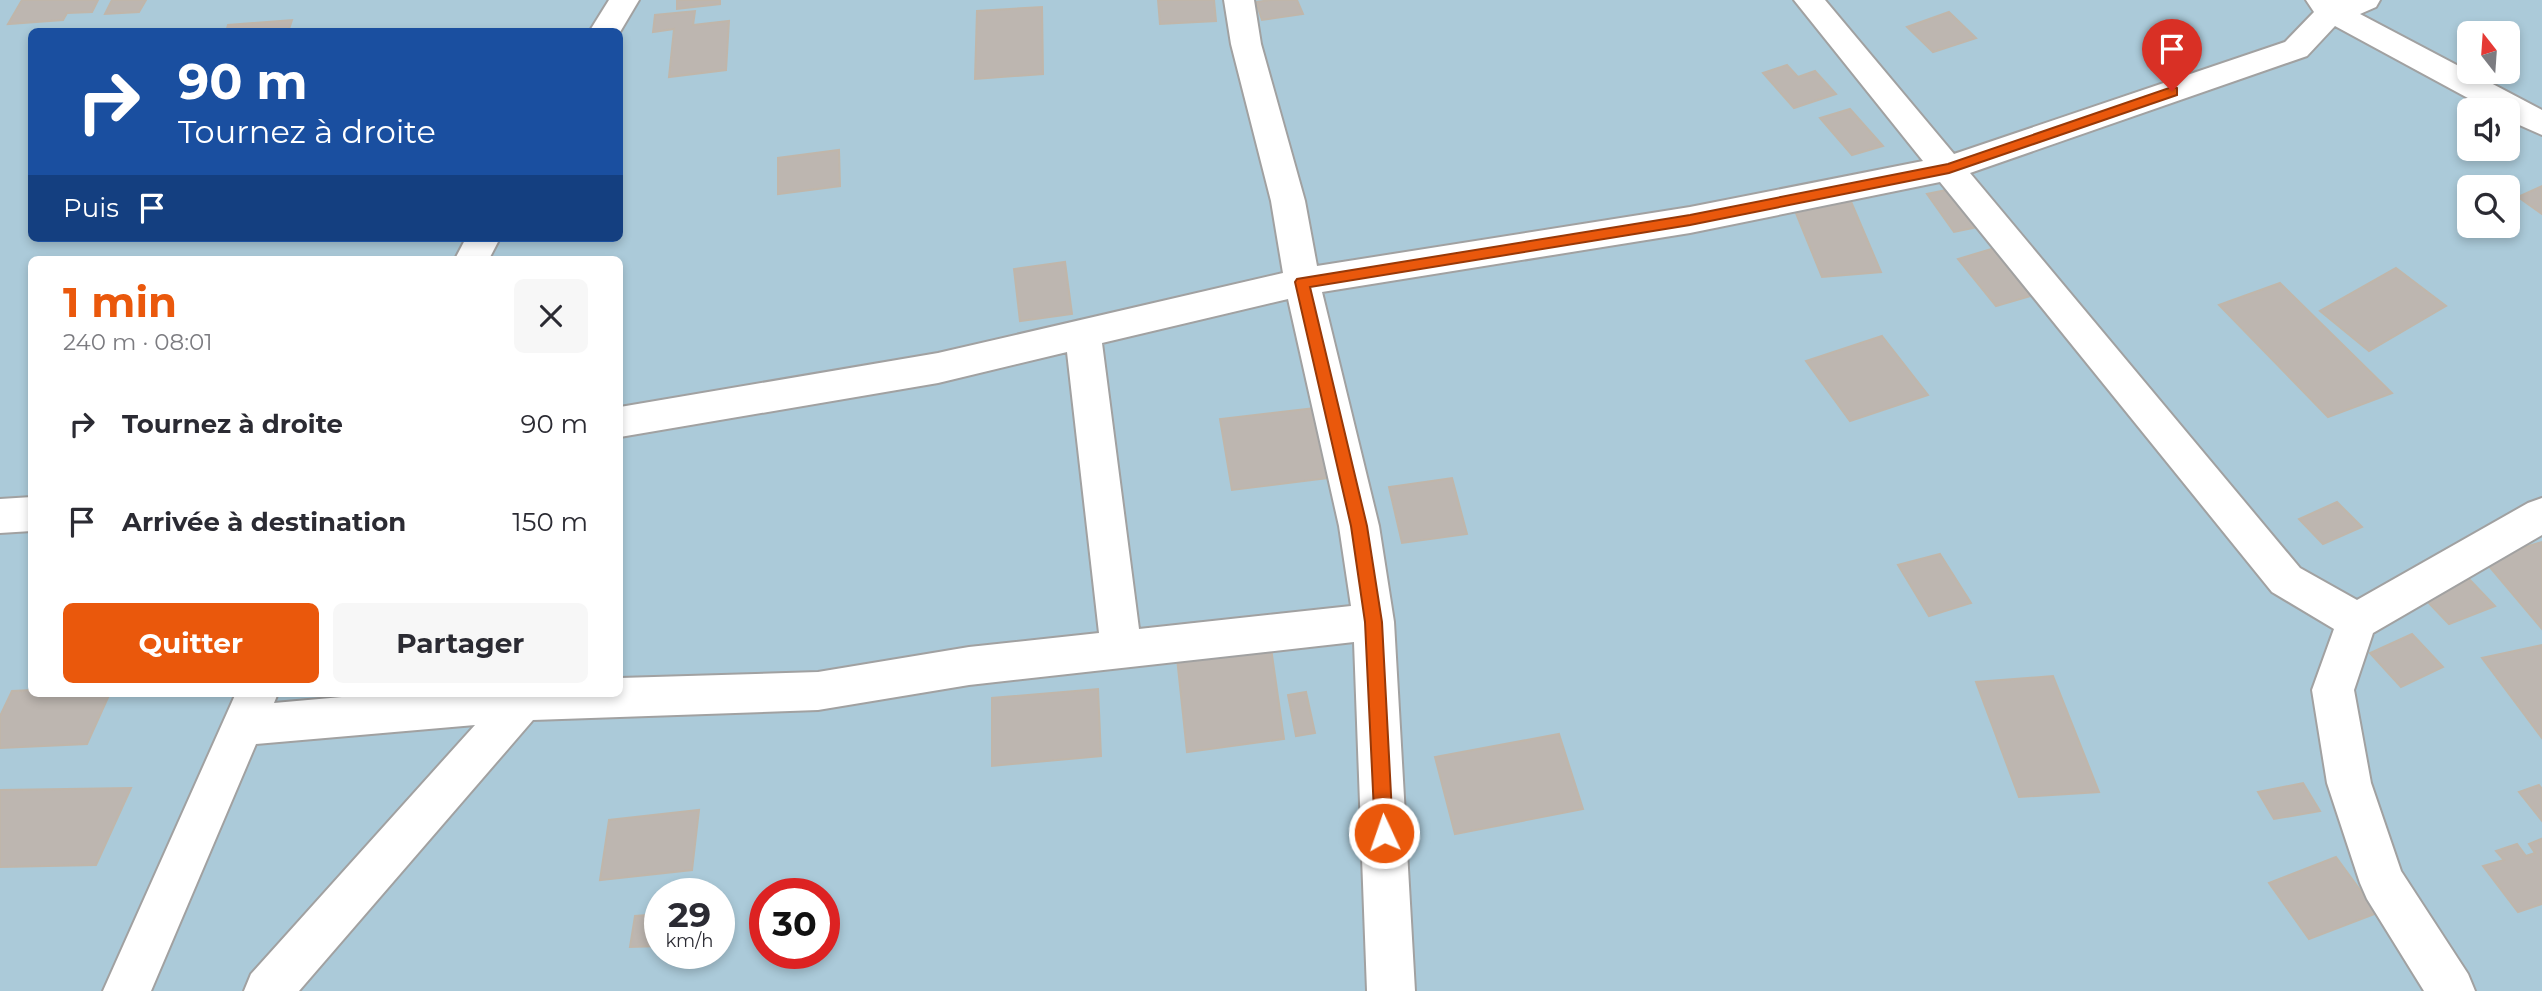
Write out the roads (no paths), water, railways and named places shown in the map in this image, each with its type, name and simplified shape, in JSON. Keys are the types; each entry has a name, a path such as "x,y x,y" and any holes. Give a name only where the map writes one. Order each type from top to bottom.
{"street":[{"path":"606,28 624,0"},
{"path":"1239,0 1246,44 1288,201 1302,282 1359,526 1374,622 1391,991"},
{"path":"1809,0 2286,580 2357,621"},
{"path":"623,421 938,368 1302,282 1690,220 1949,168 2296,49 2322,20 2340,5 2542,124"},
{"path":"1083,334 1121,648"},
{"path":"0,516 28,514"},
{"path":"2451,991 2383,883 2349,783 2333,691 2357,621 2542,515"},
{"path":"127,991 250,709 818,691 969,666 1374,622"},
{"path":"268,991 523,701"}],"water":[{"path":"0,0 2542,0 2542,991 0,991"}]}
